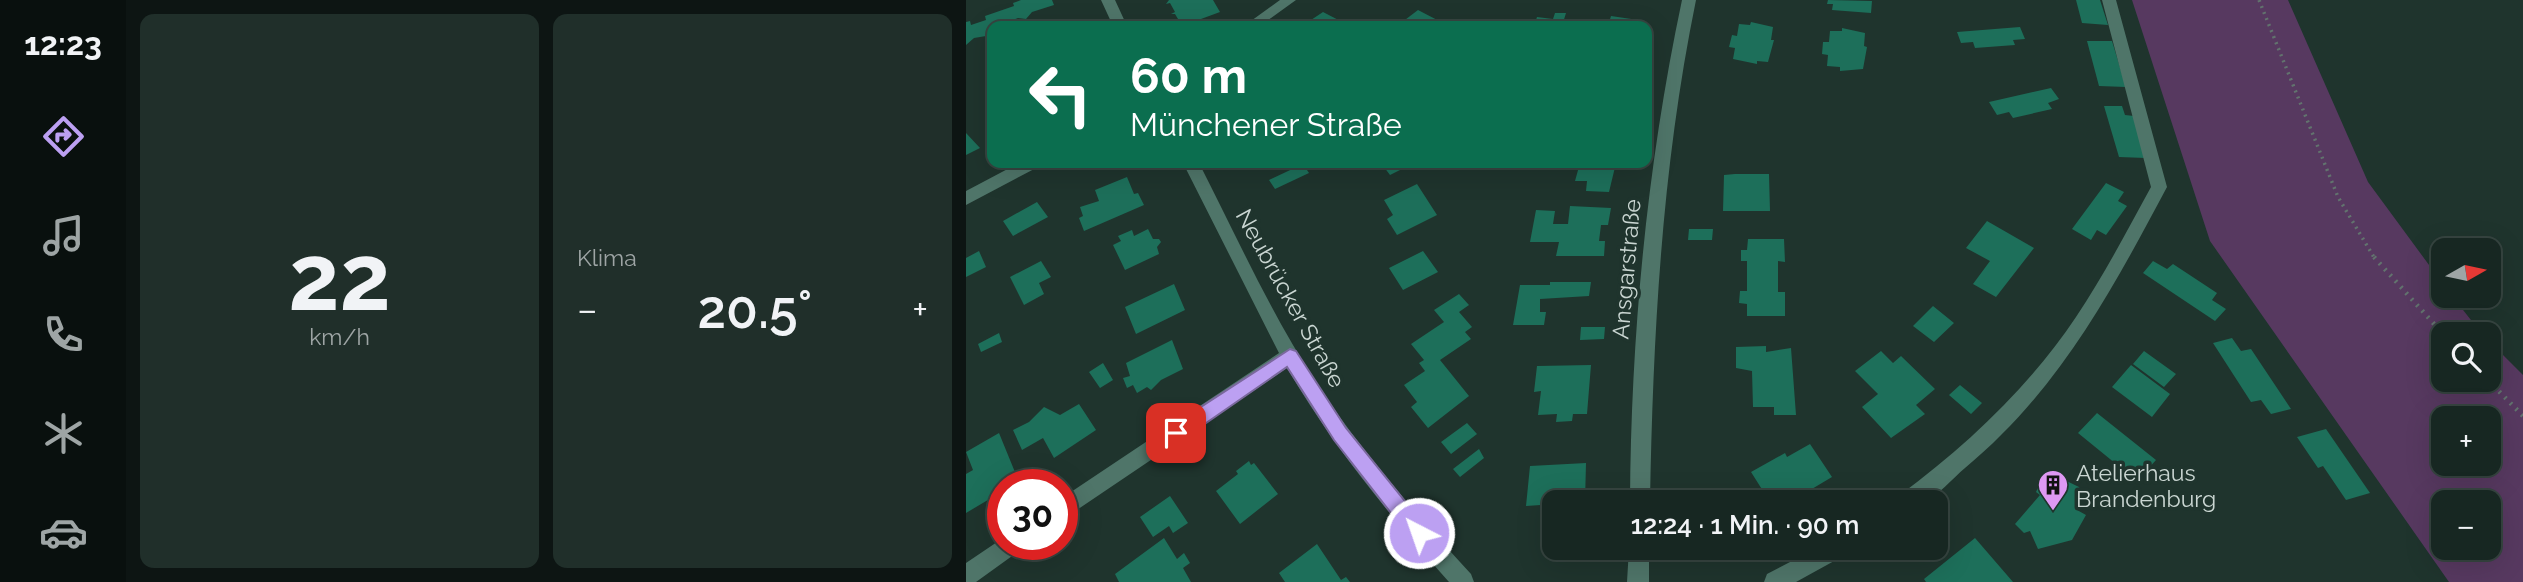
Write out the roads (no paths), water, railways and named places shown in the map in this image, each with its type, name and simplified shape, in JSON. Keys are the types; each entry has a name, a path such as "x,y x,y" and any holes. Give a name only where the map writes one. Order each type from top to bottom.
{"street":[{"path":"1108,0 1118,21"},
{"path":"1258,21 1289,0"},
{"name":"Ansgarstraße","path":"1640,490 1646,328 1659,195 1676,61 1689,0"},
{"path":"1922,490 1991,432 2062,352 2100,296 2159,187 2109,0"},
{"path":"966,199 1023,168"},
{"name":"Neubrücker Straße","path":"1194,168 1290,356 1340,434 1404,517 1463,582"},
{"path":"1078,499 1290,356"},
{"path":"966,576 989,560"},
{"path":"1638,582 1639,560"},
{"path":"1775,582 1816,560"}],"place":[{"name":"Atelierhaus Brandenburg","path":"2053,512"}]}
